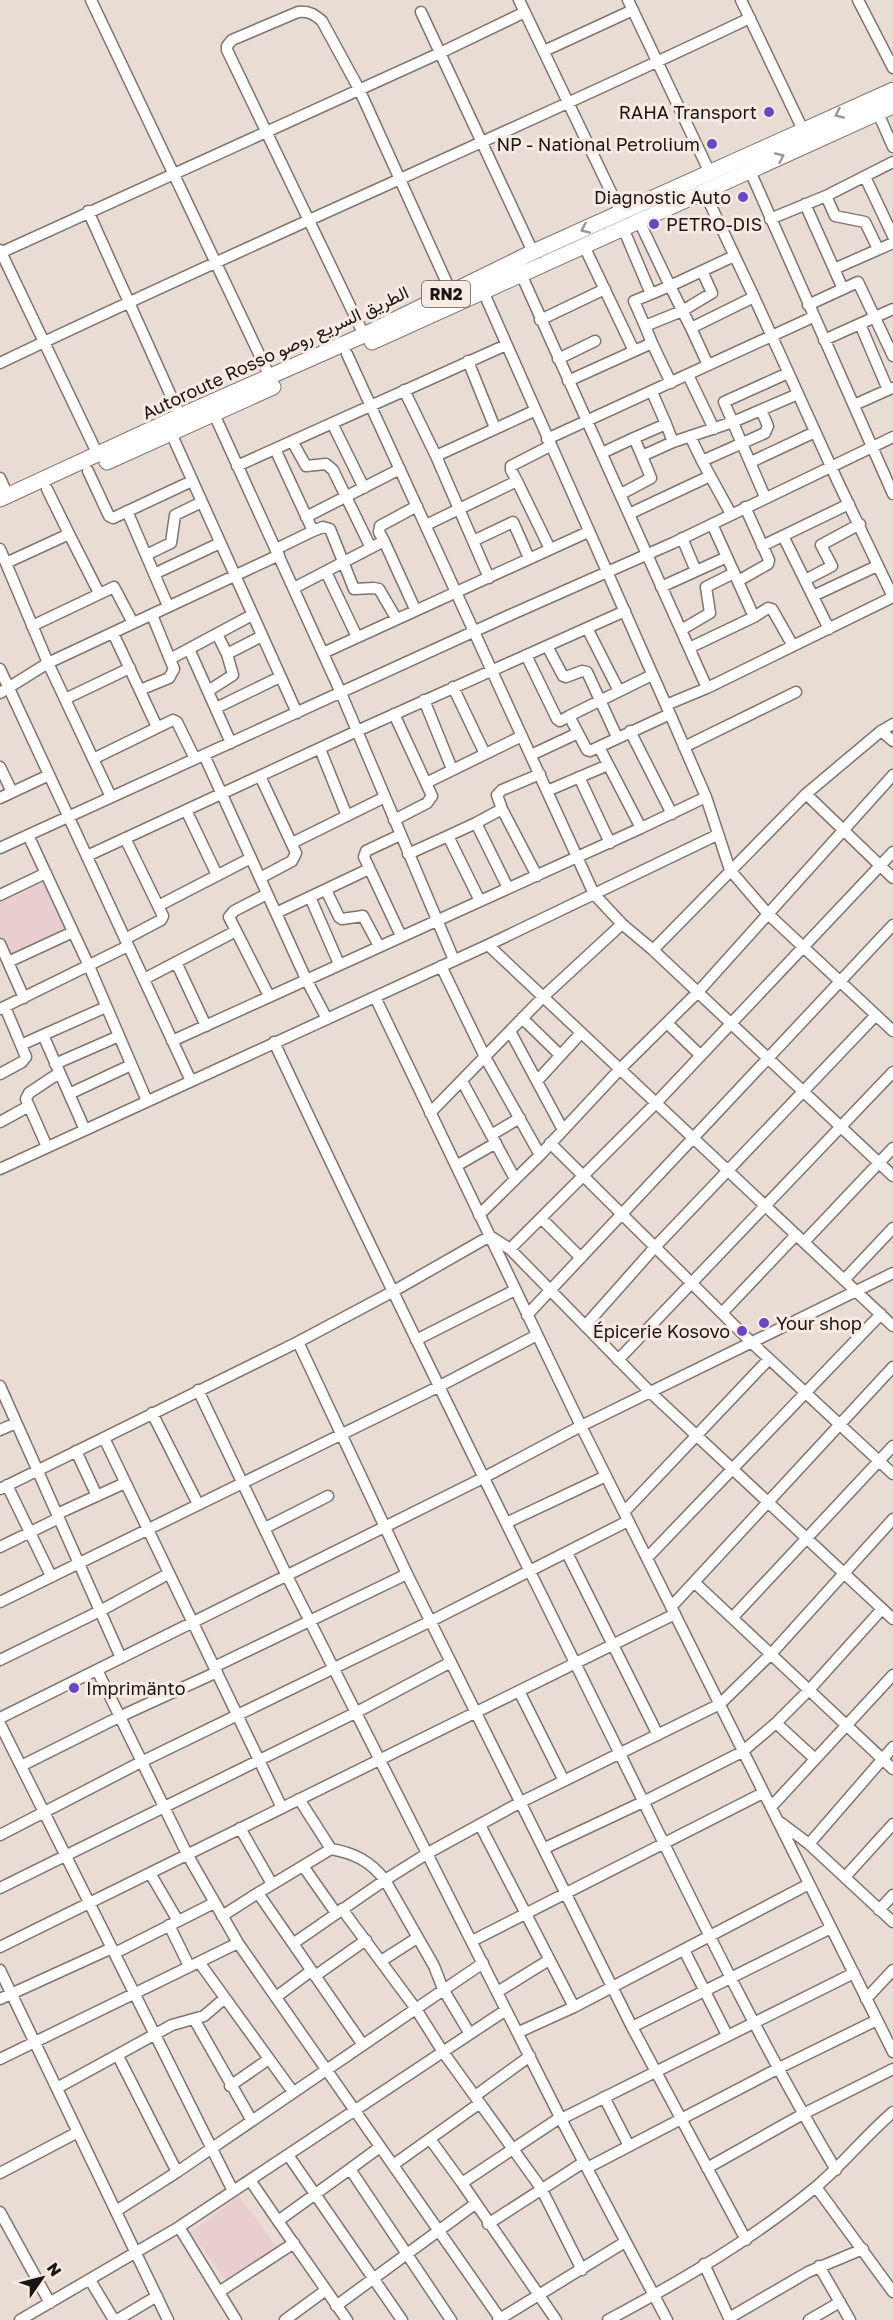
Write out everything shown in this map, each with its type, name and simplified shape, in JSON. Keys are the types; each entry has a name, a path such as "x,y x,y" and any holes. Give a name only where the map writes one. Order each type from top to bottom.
{"highway":[{"name":"Autoroute Rosso الطريق السريع روصو","path":"0,510 584,246 622,220 710,173 893,90"},
{"name":"Autoroute Rosso الطريق السريع روصو","path":"4,497 364,335 534,252 622,220 639,221 893,106"}],"street":[{"path":"91,0 270,377"},
{"path":"519,0 622,220 651,294"},
{"path":"741,0 803,130"},
{"path":"858,0 893,68"},
{"path":"544,51 630,5 710,173"},
{"path":"364,335 226,50 232,40 298,12 305,11 315,14 322,21 358,89 451,292"},
{"path":"421,12 534,252"},
{"path":"98,455 0,252 266,133 525,12"},
{"path":"0,363 215,261 400,179 750,18"},
{"path":"878,113 893,147"},
{"path":"770,219 826,196 893,162"},
{"path":"750,171 893,494"},
{"path":"865,177 893,236"},
{"path":"569,716 587,750 590,751 707,688 893,597 704,191"},
{"path":"826,196 835,216 865,222 878,249"},
{"path":"805,204 843,289"},
{"path":"88,211 180,416"},
{"path":"639,221 708,365"},
{"path":"834,268 893,243"},
{"path":"584,246 634,351"},
{"path":"671,383 634,301 734,256"},
{"path":"645,326 682,311 712,293 702,271"},
{"path":"521,274 707,688"},
{"path":"808,304 858,282 893,356"},
{"path":"540,320 605,289"},
{"path":"483,291 684,747 705,797 730,870 768,914 893,1031"},
{"path":"691,328 754,297"},
{"path":"824,340 893,309"},
{"path":"550,549 511,470 511,465 588,421 813,317"},
{"path":"854,405 890,388 860,324"},
{"path":"558,359 594,341"},
{"path":"568,381 652,343"},
{"path":"237,466 506,345"},
{"path":"347,354 594,894 622,924 653,950 893,1176"},
{"path":"468,361 495,428"},
{"path":"765,497 724,402 788,373"},
{"path":"688,375 714,429"},
{"path":"404,390 436,456 489,578"},
{"path":"651,392 673,442"},
{"path":"642,456 673,442 733,422 798,394"},
{"path":"702,461 765,434 768,429 761,410"},
{"path":"436,456 534,411"},
{"path":"214,414 341,693 454,960"},
{"path":"332,423 364,488"},
{"path":"602,453 666,424"},
{"path":"751,462 815,432"},
{"path":"171,433 297,713"},
{"path":"690,436 731,514"},
{"path":"0,848 646,555 893,437"},
{"path":"621,494 651,478 634,438"},
{"path":"292,441 306,466 326,464 329,466 371,549"},
{"path":"275,449 313,531"},
{"path":"306,517 400,469"},
{"path":"88,471 113,518 192,481"},
{"path":"629,514 710,476"},
{"path":"0,478 4,497"},
{"path":"426,525 517,481"},
{"path":"47,489 99,593"},
{"path":"146,555 171,543 175,515 202,502"},
{"path":"762,546 849,504"},
{"path":"415,609 379,532 380,526 417,506"},
{"path":"681,630 710,613 706,587 768,564 769,560 745,507"},
{"path":"127,511 168,606"},
{"path":"473,541 513,522 529,558"},
{"path":"712,524 754,617"},
{"path":"805,580 832,566 821,545 860,524"},
{"path":"4,690 48,663 235,576 323,527 330,529 354,589 379,590 396,618"},
{"path":"323,653 415,609 588,532"},
{"path":"6,563 69,534"},
{"path":"783,536 829,628"},
{"path":"682,538 696,571"},
{"path":"294,588 384,542"},
{"path":"154,574 220,543"},
{"path":"0,549 48,663 111,797"},
{"path":"661,587 727,557"},
{"path":"813,597 877,566"},
{"path":"326,572 357,636"},
{"path":"32,626 99,593 116,588 133,623"},
{"path":"689,648 768,608 772,609 793,646"},
{"path":"87,856 424,700 625,611"},
{"path":"140,690 169,678 173,673 170,659 152,615"},
{"path":"170,659 252,615"},
{"path":"587,628 619,690"},
{"path":"113,633 157,727"},
{"path":"208,691 233,675 227,654 217,634"},
{"path":"227,654 262,636"},
{"path":"547,646 563,676 585,671 617,737"},
{"path":"189,649 231,743"},
{"path":"526,655 560,721 652,675"},
{"path":"65,699 130,668"},
{"path":"0,669 4,690 49,775 191,1081"},
{"path":"216,708 280,677"},
{"path":"453,687 485,754"},
{"path":"684,747 796,692"},
{"path":"424,700 452,770"},
{"path":"394,714 432,796 431,800 394,819"},
{"path":"93,759 176,720 221,793 306,979 327,1019"},
{"path":"653,950 806,794 881,731 893,724"},
{"path":"630,731 672,814"},
{"path":"881,731 893,741"},
{"path":"531,755 578,733"},
{"path":"426,783 522,736"},
{"path":"599,747 641,828"},
{"path":"320,749 347,816"},
{"path":"547,791 608,765"},
{"path":"0,767 12,792"},
{"path":"537,876 497,795 540,774"},
{"path":"0,798 49,775"},
{"path":"479,1215 540,1155 620,1069 698,993 893,775"},
{"path":"260,776 296,853 292,861 260,878"},
{"path":"579,777 610,843"},
{"path":"806,794 893,878"},
{"path":"172,1041 436,920 578,858 705,797"},
{"path":"292,843 385,798"},
{"path":"408,854 476,824 502,809"},
{"path":"186,810 217,875"},
{"path":"476,824 508,888"},
{"path":"28,835 89,966 147,1101"},
{"path":"400,835 366,851 364,857 401,936"},
{"path":"0,1169 488,945 717,835"},
{"path":"448,836 480,901"},
{"path":"0,1074 25,1060 26,1054 3,1008 89,966 161,920 163,916 125,838"},
{"path":"510,1249 656,1103 893,852"},
{"path":"158,906 251,858"},
{"path":"276,913 369,869"},
{"path":"0,895 46,873"},
{"path":"326,890 342,919 360,916 364,918 379,946"},
{"path":"267,894 231,913 229,917 269,996"},
{"path":"310,897 339,964"},
{"path":"430,1113 543,997 622,924"},
{"path":"527,1315 893,925"},
{"path":"144,979 236,931"},
{"path":"8,962 73,932"},
{"path":"0,944 24,998"},
{"path":"488,945 893,1326"},
{"path":"176,962 206,1026"},
{"path":"441,966 485,1058 540,1155"},
{"path":"375,997 581,1426 893,2052"},
{"path":"21,1045 106,1007"},
{"path":"585,1326 655,1247 876,1015"},
{"path":"522,1018 560,1056"},
{"path":"667,1023 700,1055"},
{"path":"510,1031 563,1130"},
{"path":"537,1081 581,1033"},
{"path":"43,1035 85,1130"},
{"path":"47,1147 26,1099 29,1093 57,1069 119,1036"},
{"path":"273,1042 438,1387 664,1844 754,2022 836,2170"},
{"path":"69,1095 131,1065"},
{"path":"618,1360 893,1072"},
{"path":"462,1081 515,1179"},
{"path":"0,1122 29,1106"},
{"path":"456,1166 520,1119"},
{"path":"550,1143 752,1343 893,1474"},
{"path":"722,1314 893,1148"},
{"path":"542,1219 581,1258"},
{"path":"844,1280 893,1228"},
{"path":"51,1576 30,1532 4,1487 298,1342 490,1236"},
{"path":"490,1236 510,1249 650,1392 893,1619"},
{"path":"0,1718 483,1478 581,1426 893,1273"},
{"path":"416,1340 515,1290"},
{"path":"646,1558 881,1314"},
{"path":"0,1602 438,1387 537,1335"},
{"path":"298,1342 407,1574 632,2027 746,2240"},
{"path":"0,1835 141,1762 530,1572 567,1553 626,1517 769,1359"},
{"path":"0,1947 575,1664 673,1611 694,1582 893,1367"},
{"path":"0,1386 121,1658"},
{"path":"198,1390 310,1622 499,1991 506,2010 585,2165 667,2320"},
{"path":"152,1413 198,1504"},
{"path":"0,1430 16,1423"},
{"path":"104,1438 282,1808"},
{"path":"734,1617 893,1446"},
{"path":"76,1451 97,1496"},
{"path":"506,1523 606,1476"},
{"path":"0,1547 125,1483"},
{"path":"265,1528 328,1496"},
{"path":"294,1943 428,1853 564,1781 720,1704 772,1653 893,1519"},
{"path":"567,1553 658,1735"},
{"path":"0,1660 100,1611 168,1574"},
{"path":"21,1766 407,1574"},
{"path":"694,1582 734,1617 893,1769"},
{"path":"545,1848 644,1802 742,1752 776,1723 809,1690 882,1609"},
{"path":"0,1888 357,1712 451,1662"},
{"path":"97,1670 188,1854 238,1943 500,2320 625,2242"},
{"path":"771,1807 893,1675"},
{"path":"519,1691 564,1781"},
{"path":"776,1723 814,1759"},
{"path":"0,1724 233,2192"},
{"path":"809,1844 893,1747"},
{"path":"472,1941 763,1793"},
{"path":"299,1799 332,1849 361,1857 385,1880 434,1966 443,1989 470,2034"},
{"path":"779,1821 809,1844 893,1922"},
{"path":"845,1877 893,1824"},
{"path":"480,1826 574,2007"},
{"path":"240,1828 272,1884"},
{"path":"222,1916 332,1849"},
{"path":"303,1866 366,1940 541,2188 582,2270"},
{"path":"150,1873 194,1964 225,1998 293,2092"},
{"path":"519,2032 574,2007 809,1884"},
{"path":"258,1893 363,2044"},
{"path":"879,1910 893,1895"},
{"path":"0,1999 114,1951 214,1903"},
{"path":"632,2027 831,1928"},
{"path":"381,1961 417,1938"},
{"path":"276,1997 366,1940"},
{"path":"0,2059 238,1943"},
{"path":"684,1950 727,2035"},
{"path":"499,1991 549,1960"},
{"path":"116,2211 177,2172 483,1963"},
{"path":"0,1970 168,2320"},
{"path":"866,1999 893,1970"},
{"path":"462,2183 561,2118 854,1973"},
{"path":"57,2088 179,2021 204,2016 225,1998"},
{"path":"20,2320 179,2227 506,2010"},
{"path":"194,2019 230,2086 252,2121"},
{"path":"488,2224 541,2188 877,2020"},
{"path":"118,2056 177,2172"},
{"path":"393,2165 430,2139 530,2056"},
{"path":"230,2086 269,2059"},
{"path":"707,2168 803,2114 893,2069"},
{"path":"604,2097 629,2146"},
{"path":"608,2320 653,2296 746,2240 836,2170 893,2112"},
{"path":"0,2174 78,2132"},
{"path":"430,2139 556,2320"},
{"path":"278,2221 380,2147"},
{"path":"288,2155 402,2320"},
{"path":"350,2169 451,2320"},
{"path":"250,2180 347,2320"},
{"path":"816,2187 893,2292"},
{"path":"336,2306 475,2204"},
{"path":"0,2212 50,2303"},
{"path":"179,2227 236,2320"},
{"path":"219,2292 294,2243"},
{"path":"704,2264 730,2319 819,2266 863,2249"},
{"path":"819,2266 850,2320"},
{"path":"90,2280 115,2320 157,2296"},
{"path":"285,2320 326,2290"},
{"path":"809,2320 840,2302"}],"shaded area":[{"path":"45,878 69,933 9,959 0,937 0,897"},
{"path":"239,2196 276,2246 227,2282 190,2232"}],"place":[{"name":"RAHA Transport","path":"769,112"},
{"name":"NP - National Petrolium","path":"712,144"},
{"name":"Diagnostic Auto","path":"743,197"},
{"name":"PETRO-DIS","path":"654,224"},
{"name":"Your shop","path":"764,1323"},
{"name":"Épicerie Kosovo","path":"742,1331"},
{"name":"Imprimänto","path":"74,1688"}]}
